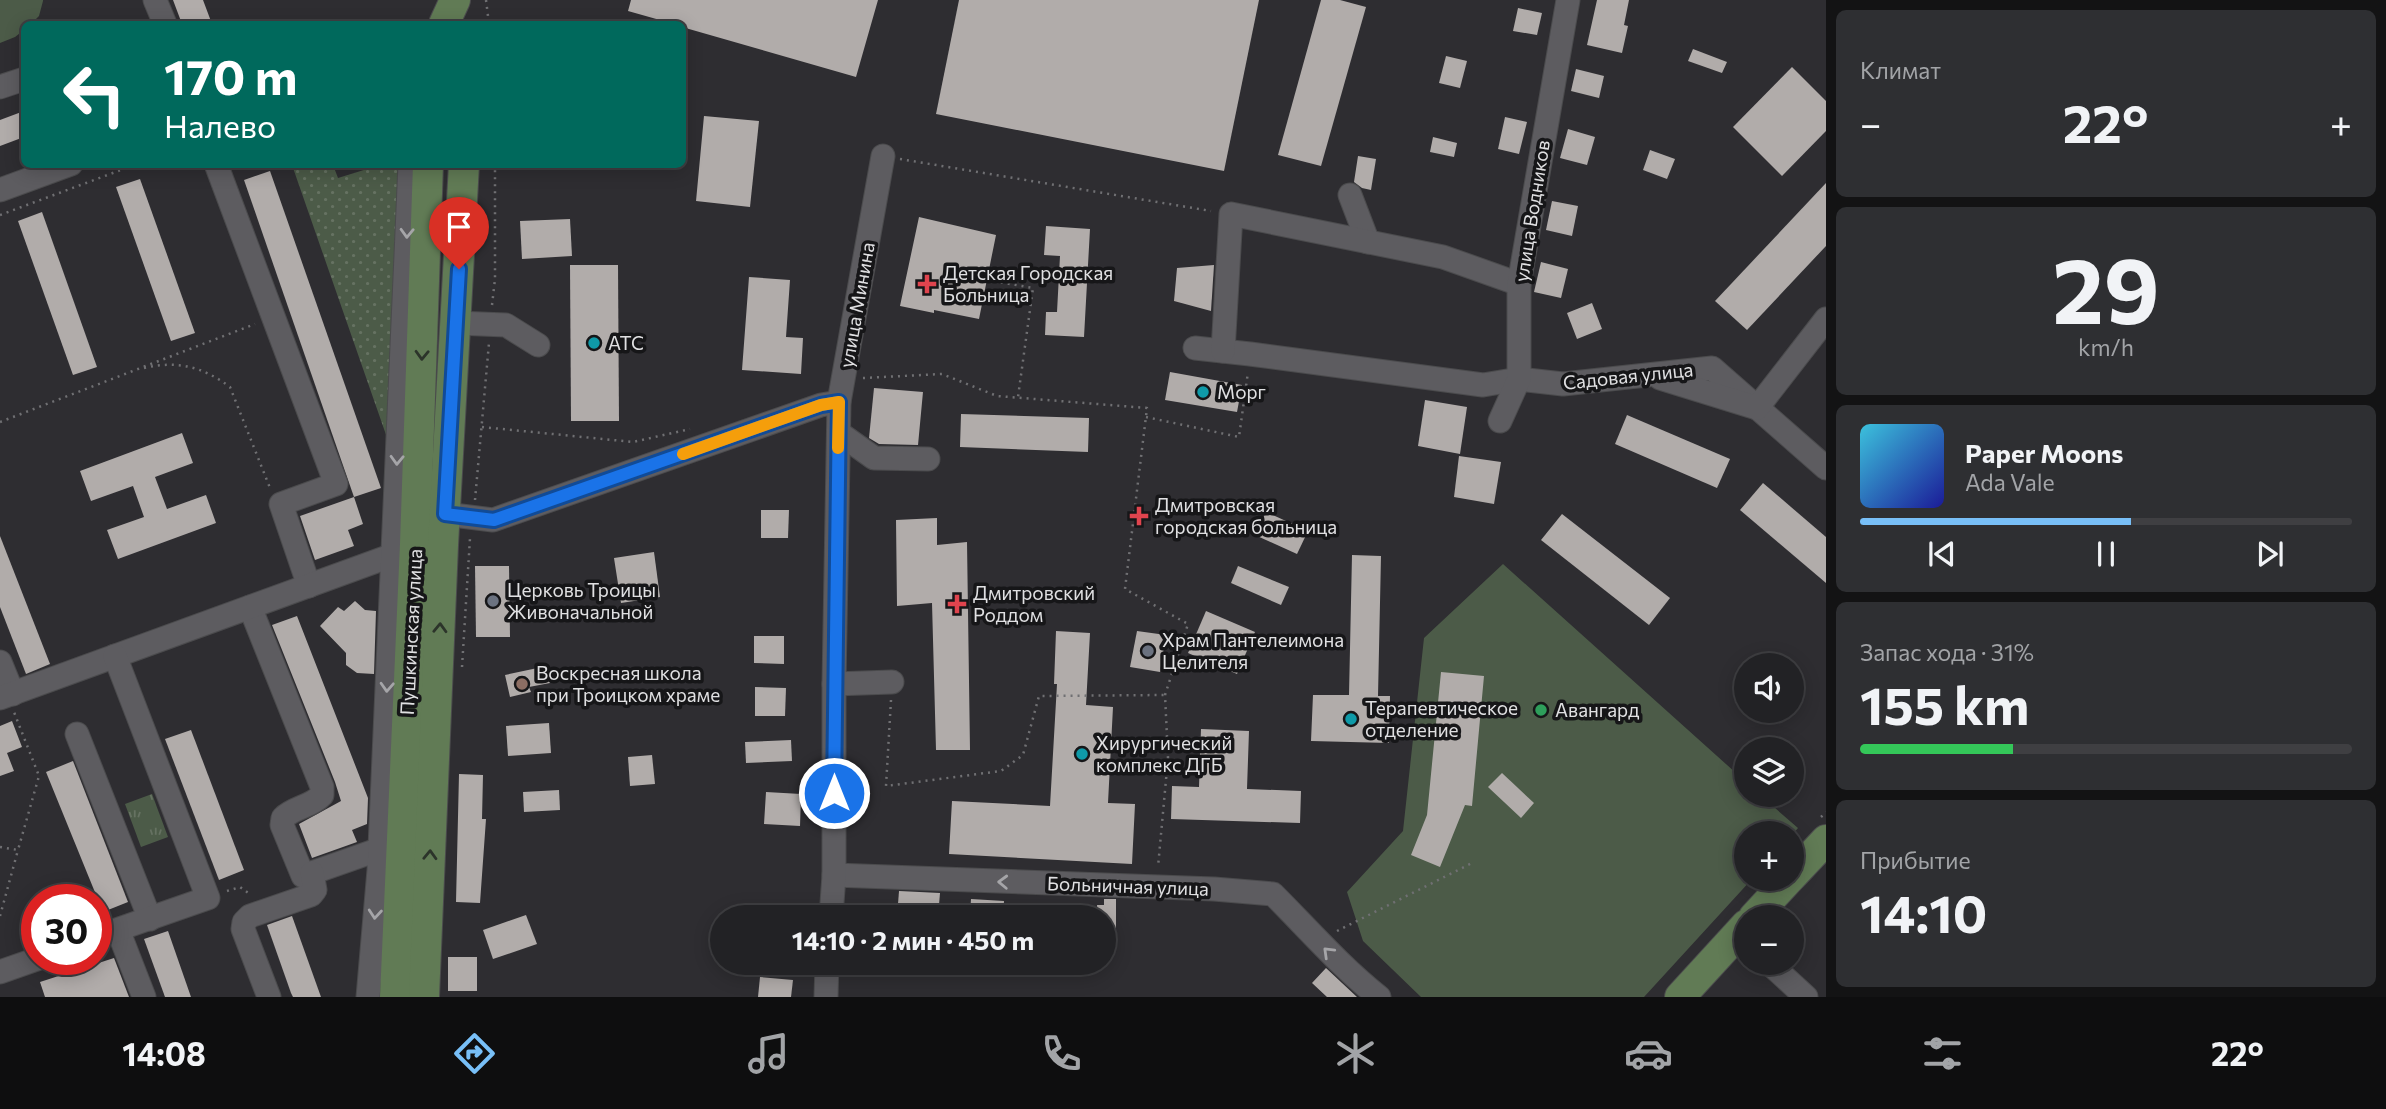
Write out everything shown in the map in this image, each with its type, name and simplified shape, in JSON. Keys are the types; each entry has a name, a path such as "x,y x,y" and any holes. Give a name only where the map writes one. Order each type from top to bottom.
{"main road":[{"path":"444,21 455,0"},
{"path":"461,0 466,21"},
{"name":"Пушкинская улица","path":"394,997 428,168"},
{"name":"Пушкинская улица","path":"424,997 445,514 464,168"},
{"path":"425,266 459,269"},
{"path":"1804,863 1826,840"},
{"path":"1767,905 1779,891"},
{"path":"1680,997 1734,942"}],"street":[{"path":"155,0 163,21"},
{"name":"улица Водников","path":"1500,421 1519,379 1519,284 1568,0"},
{"path":"0,87 21,80"},
{"name":"улица Минина","path":"832,905 839,402 883,156"},
{"path":"0,190 60,168"},
{"path":"217,168 336,484 281,504 309,586"},
{"path":"368,997 380,849 410,168"},
{"path":"1350,195 1368,242"},
{"path":"1223,351 1231,215 1443,257 1519,284"},
{"path":"1757,408 1826,319"},
{"path":"456,323 506,325 538,345"},
{"name":"Садовая улица","path":"1195,348 1483,385 1519,379 1563,384 1712,368 1826,468"},
{"path":"445,514 494,520 821,405 839,402"},
{"path":"839,433 874,458 928,459"},
{"path":"0,662 7,696 393,555"},
{"path":"250,607 322,787 322,795 316,801 288,813 283,818 282,825 303,876 380,849"},
{"path":"112,932 208,898 115,656"},
{"path":"834,684 892,682"},
{"path":"77,734 150,919"},
{"path":"269,997 243,929 244,922 250,916 311,895 316,886 312,873"},
{"name":"Больничная улица","path":"834,875 1273,894 1318,942 1379,997"},
{"path":"118,930 144,997"},
{"path":"0,972 21,964"},
{"path":"825,997 827,975"},
{"path":"1782,975 1806,997"}],"path":[{"path":"486,0 489,21"},
{"path":"883,156 1231,215"},
{"path":"0,215 126,168"},
{"path":"987,280 1033,288 1018,397"},
{"path":"0,422 272,317"},
{"path":"1146,417 1239,437 1250,354"},
{"path":"134,371 154,366 189,365 216,377 230,387 269,486 281,504"},
{"path":"844,379 942,374 997,396 1147,408 1125,589 1188,624 1165,695 1168,758 1156,887"},
{"path":"482,426 632,442 693,429"},
{"path":"892,682 886,786 1001,771 1023,755 1040,696 1165,695"},
{"path":"0,916 39,776 7,696"},
{"path":"0,847 18,850"},
{"path":"1318,942 1356,919 1472,863"},
{"path":"208,898 240,887 250,896"},
{"path":"0,894 8,888"}],"green space":[{"path":"0,0 43,0 39,16 34,21 21,21 21,32 0,43"},
{"path":"293,168 334,168 338,178 370,168 418,168 399,472"},
{"name":"Авангард","path":"1503,564 1734,771 1734,807 1774,807 1790,821 1734,821 1734,891 1741,891 1644,997 1421,997 1363,941 1347,892 1403,831 1424,638"},
{"path":"152,794 168,837 141,847 125,804"}],"building":[{"path":"173,0 203,0 211,21 181,21"},
{"path":"631,0 878,0 856,77 686,28 686,21 663,21 628,11"},
{"path":"959,0 1259,0 1224,171 936,114"},
{"path":"1321,0 1340,0 1366,7 1321,166 1278,155"},
{"path":"1597,0 1629,0 1624,25 1628,26 1622,53 1587,45"},
{"path":"1518,8 1542,13 1537,35 1513,31"},
{"path":"1693,49 1727,62 1722,73 1688,61"},
{"path":"1446,56 1467,61 1460,88 1439,83"},
{"path":"1792,67 1826,101 1826,131 1782,176 1733,127"},
{"path":"1576,69 1604,76 1599,98 1571,91"},
{"path":"21,112 21,138 0,146 0,120"},
{"path":"704,116 759,121 750,207 696,201"},
{"path":"1505,117 1527,122 1519,154 1498,149"},
{"path":"1568,129 1595,137 1587,165 1560,158"},
{"path":"1433,137 1457,143 1454,157 1430,152"},
{"path":"1650,150 1675,159 1667,179 1643,170"},
{"path":"1358,156 1376,159 1371,190 1354,182"},
{"path":"270,171 381,488 354,497 244,180"},
{"path":"140,179 195,333 171,341 116,187"},
{"path":"1826,183 1826,246 1747,330 1715,301"},
{"path":"1552,201 1578,206 1572,236 1546,230"},
{"path":"42,212 97,367 73,375 18,221"},
{"path":"919,217 996,235 979,319 900,306"},
{"path":"570,219 572,256 522,259 520,221"},
{"path":"1046,226 1090,229 1084,337 1045,335 1046,312 1057,312 1060,256 1044,255"},
{"path":"1541,262 1568,269 1561,298 1534,292"},
{"name":"АТС","path":"570,265 618,265 619,421 571,421"},
{"path":"1214,265 1211,311 1174,301 1177,268"},
{"path":"749,277 790,280 786,337 803,338 801,374 742,370"},
{"path":"1592,303 1602,329 1577,339 1567,313"},
{"name":"Морг","path":"1170,372 1242,385 1237,412 1165,400"},
{"path":"874,388 923,392 918,445 879,444 869,438"},
{"path":"1425,400 1467,407 1460,454 1418,446"},
{"path":"961,414 1089,418 1088,452 960,447"},
{"path":"1627,415 1730,459 1717,488 1615,444"},
{"path":"182,433 193,463 155,477 167,509 206,495 216,523 118,559 107,530 144,517 133,486 91,501 80,471"},
{"path":"1459,456 1501,462 1494,504 1454,497"},
{"path":"1763,483 1826,537 1826,583 1740,510"},
{"path":"354,497 363,524 348,530 354,546 315,560 300,516"},
{"path":"761,510 789,510 788,538 761,538"},
{"path":"1266,512 1308,531 1297,554 1255,535"},
{"path":"1562,514 1670,598 1649,625 1541,540"},
{"path":"937,518 937,545 967,542 970,750 936,750 932,603 897,606 896,520"},
{"path":"0,536 50,664 26,674 0,607"},
{"path":"654,552 660,597 621,603 614,558"},
{"path":"1352,555 1381,556 1378,696 1390,696 1389,743 1311,741 1313,695 1349,695"},
{"name":"Церковь Троицы Живоначальной","path":"475,566 509,566 510,637 476,637"},
{"path":"1238,566 1289,587 1281,605 1231,583"},
{"path":"355,601 365,610 376,611 374,674 357,673 346,665 346,653 320,626 338,607 344,611"},
{"path":"1206,611 1255,632 1237,674 1188,653"},
{"path":"297,616 368,798 367,824 352,830 357,842 312,858 299,824 341,801 272,625"},
{"name":"Хирургический комплекс ДГБ","path":"1056,631 1090,633 1086,705 1113,707 1108,803 1135,804 1132,864 949,854 952,801 1050,806 1057,684 1054,684"},
{"name":"Храм Пантелеимона Целителя","path":"1137,631 1166,635 1160,672 1130,667"},
{"path":"754,636 784,636 784,664 754,663"},
{"path":"547,666 550,683 529,687 531,692 510,697 505,675"},
{"path":"1441,672 1484,676 1472,806 1465,805 1440,867 1411,855 1427,815"},
{"path":"755,687 786,688 785,716 755,716"},
{"path":"12,721 22,747 7,753 14,771 0,776 0,726"},
{"path":"549,723 551,753 508,756 506,726"},
{"path":"1201,729 1249,731 1247,789 1301,791 1300,823 1171,819 1172,786 1199,787"},
{"path":"191,730 244,870 219,880 165,739"},
{"path":"791,740 792,761 746,763 745,742"},
{"path":"652,755 655,784 630,786 628,757"},
{"path":"73,761 128,902 112,908 112,884 92,884 46,772"},
{"path":"1502,773 1534,803 1521,818 1488,787"},
{"path":"459,774 483,775 482,819 486,819 480,903 456,902"},
{"path":"559,790 560,810 524,812 523,792"},
{"path":"766,792 801,794 800,826 764,824"},
{"path":"899,891 940,893 939,905 898,905"},
{"path":"971,899 1004,901 1004,905 971,905"},
{"path":"1104,899 1116,899 1116,905 1104,905"},
{"path":"526,915 537,944 493,959 483,930"},
{"path":"292,916 321,997 293,997 291,993 267,925"},
{"path":"168,931 191,997 165,997 144,939"},
{"path":"448,957 477,957 477,991 448,991"},
{"path":"112,959 129,997 45,997 40,982 62,975 112,975"},
{"path":"1326,968 1357,997 1327,997 1312,983"},
{"path":"760,977 793,980 791,997 758,997"}],"slow traffic":[{"path":"683,454 821,405 839,402 838,448"}],"place":[{"name":"Детская Городская Больница","path":"927,284"},
{"name":"АТС","path":"594,343"},
{"name":"Морг","path":"1203,392"},
{"name":"Дмитровская городская больница","path":"1139,516"},
{"name":"Церковь Троицы Живоначальной","path":"493,601"},
{"name":"Дмитровский Роддом","path":"957,604"},
{"name":"Храм Пантелеимона Целителя","path":"1148,651"},
{"name":"Воскресная школа при Троицком храме","path":"522,684"},
{"name":"Авангард","path":"1541,710"},
{"name":"Терапевтическое отделение","path":"1351,719"},
{"name":"Хирургический комплекс ДГБ","path":"1082,754"}],"route":[{"path":"459,269 445,514 494,520 821,405 839,402 834,793"}]}
